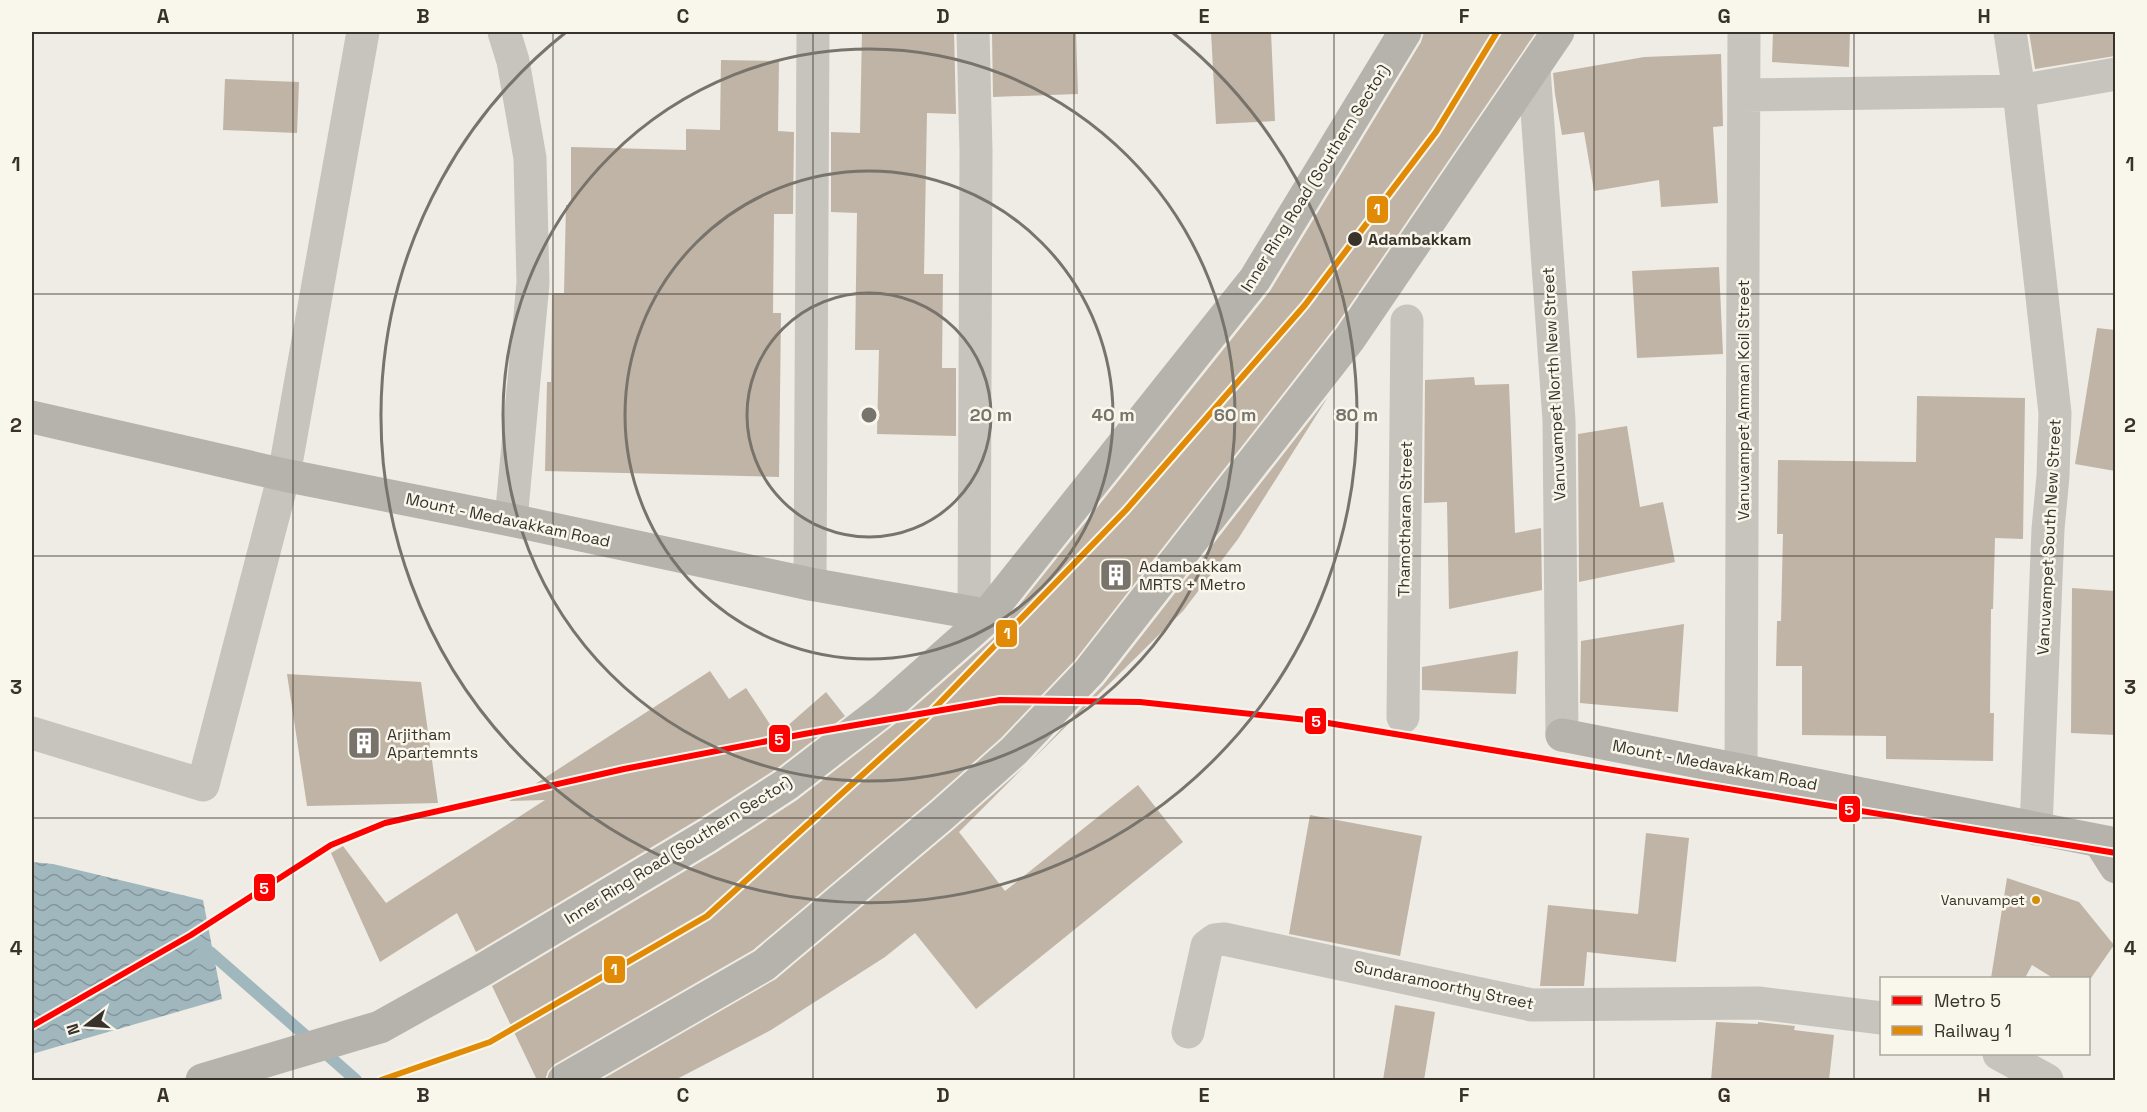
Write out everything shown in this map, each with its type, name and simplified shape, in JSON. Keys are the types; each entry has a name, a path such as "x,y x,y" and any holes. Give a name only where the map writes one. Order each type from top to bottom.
{"main road":[{"name":"Inner Ring Road (Southern Sector)","path":"202,1080 380,1027 484,969 707,836 787,784 883,710 977,619 1255,279 1406,32"},
{"path":"564,1080 764,965 942,815 1021,743 1089,672 1350,338 1558,32"},
{"name":"Mount - Medavakkam Road","path":"32,417 284,475 510,520 977,619"},
{"name":"Mount - Medavakkam Road","path":"1562,735 2036,829 2110,851"}],"street":[{"path":"32,733 203,785 284,475 363,32"},
{"path":"504,32 513,61 530,158 532,249 532,283 510,520"},
{"path":"810,584 813,32"},
{"path":"973,32 976,152 977,619"},
{"path":"1382,32 1385,66"},
{"name":"Vanuvampet Amman Koil Street","path":"1741,769 1744,32"},
{"name":"Vanuvampet South New Street","path":"2010,32 2019,91 2055,413 2054,476 2048,529 2036,829"},
{"name":"Vanuvampet North New Street","path":"1534,69 1559,420 1562,735"},
{"path":"1744,95 2019,91 2115,74"},
{"name":"Thamotharan Street","path":"1403,717 1407,321"},
{"name":"Sundaramoorthy Street","path":"1188,1032 1207,946 1215,940 1224,939 1532,1005 1758,1003 1880,1018"},
{"path":"2003,1055 2047,1080"}],"water":[{"path":"32,862 53,864 203,900 222,999 32,1054"}],"building":[{"path":"862,32 954,32 956,114 927,113 924,274 943,274 942,368 956,368 956,436 877,434 879,350 855,350 857,213 831,212 831,132 860,133"},
{"path":"992,32 1076,32 1078,94 993,97"},
{"path":"1211,32 1271,32 1275,121 1216,124"},
{"path":"1424,32 1536,32 1335,327 1075,660 1001,738 753,950 555,1064 548,1071 545,1080 537,1080 492,986 717,852 797,800 895,724 993,638 1270,291 1421,42"},
{"path":"1773,32 1850,32 1849,67 1772,62"},
{"path":"2029,32 2115,32 2115,56 2035,69"},
{"path":"1721,54 1723,126 1713,127 1718,203 1661,207 1659,180 1594,191 1584,132 1562,135 1553,73 1644,57"},
{"path":"721,60 779,61 778,131 794,132 793,214 774,214 773,313 781,313 779,477 545,471 547,382 551,382 552,293 564,293 566,205 571,205 571,147 686,150 686,129 720,130"},
{"path":"225,79 299,82 297,133 223,130"},
{"path":"1719,267 1723,354 1637,358 1632,271"},
{"path":"2097,328 2115,330 2115,471 2075,464"},
{"path":"1474,377 1475,385 1509,384 1515,533 1541,528 1542,590 1449,609 1447,502 1424,503 1425,380"},
{"path":"1917,396 2025,398 2023,539 1995,538 1993,609 1991,609 1990,713 1994,713 1993,761 1886,759 1886,736 1802,735 1802,666 1776,666 1777,621 1781,621 1783,534 1777,534 1778,460 1916,462"},
{"path":"1328,397 1238,539 1183,611 1031,761 1104,684"},
{"path":"1627,426 1640,507 1663,502 1675,562 1579,582 1578,434"},
{"path":"2072,588 2115,591 2115,735 2071,733"},
{"path":"1684,624 1678,712 1580,703 1581,641"},
{"path":"1518,651 1516,694 1422,690 1422,667"},
{"path":"710,671 729,699 746,688 777,735 826,692 845,716 776,769 697,820 476,952 457,913 380,962 331,853 343,846 386,903 545,800 509,801"},
{"name":"Arjitham Apartemnts","path":"287,674 421,682 438,803 307,806"},
{"path":"1024,767 959,832 1005,891 1138,785 1183,842 976,1009 915,933 885,957 771,1030 675,1080 601,1080 776,979"},
{"path":"1310,815 1422,836 1400,956 1289,934"},
{"path":"1646,833 1689,838 1676,962 1587,952 1584,986 1540,986 1548,905 1638,914"},
{"path":"2007,878 2079,902 2114,945 2091,978 2051,977 2032,965 2026,977 1991,977"},
{"path":"1395,1005 1435,1012 1424,1080 1383,1080"},
{"path":"1716,1022 1758,1024 1758,1022 1795,1026 1794,1030 1834,1035 1829,1080 1711,1080"}],"waterway":[{"path":"199,955 210,952 356,1080"}],"metro line":[{"name":"5","path":"32,1026 191,935 331,845 385,823 624,769 804,734 1000,700 1140,702 1316,721 2116,853"}],"rail line":[{"name":"1","path":"381,1080 490,1042 707,916 926,717 1126,510 1305,305 1436,132 1497,32"}],"place":[{"name":"Adambakkam","path":"1355,239"},
{"name":"Adambakkam MRTS + Metro","path":"1116,575"},
{"name":"Arjitham Apartemnts","path":"364,743"},
{"name":"Vanuvampet","path":"2036,900"}]}
